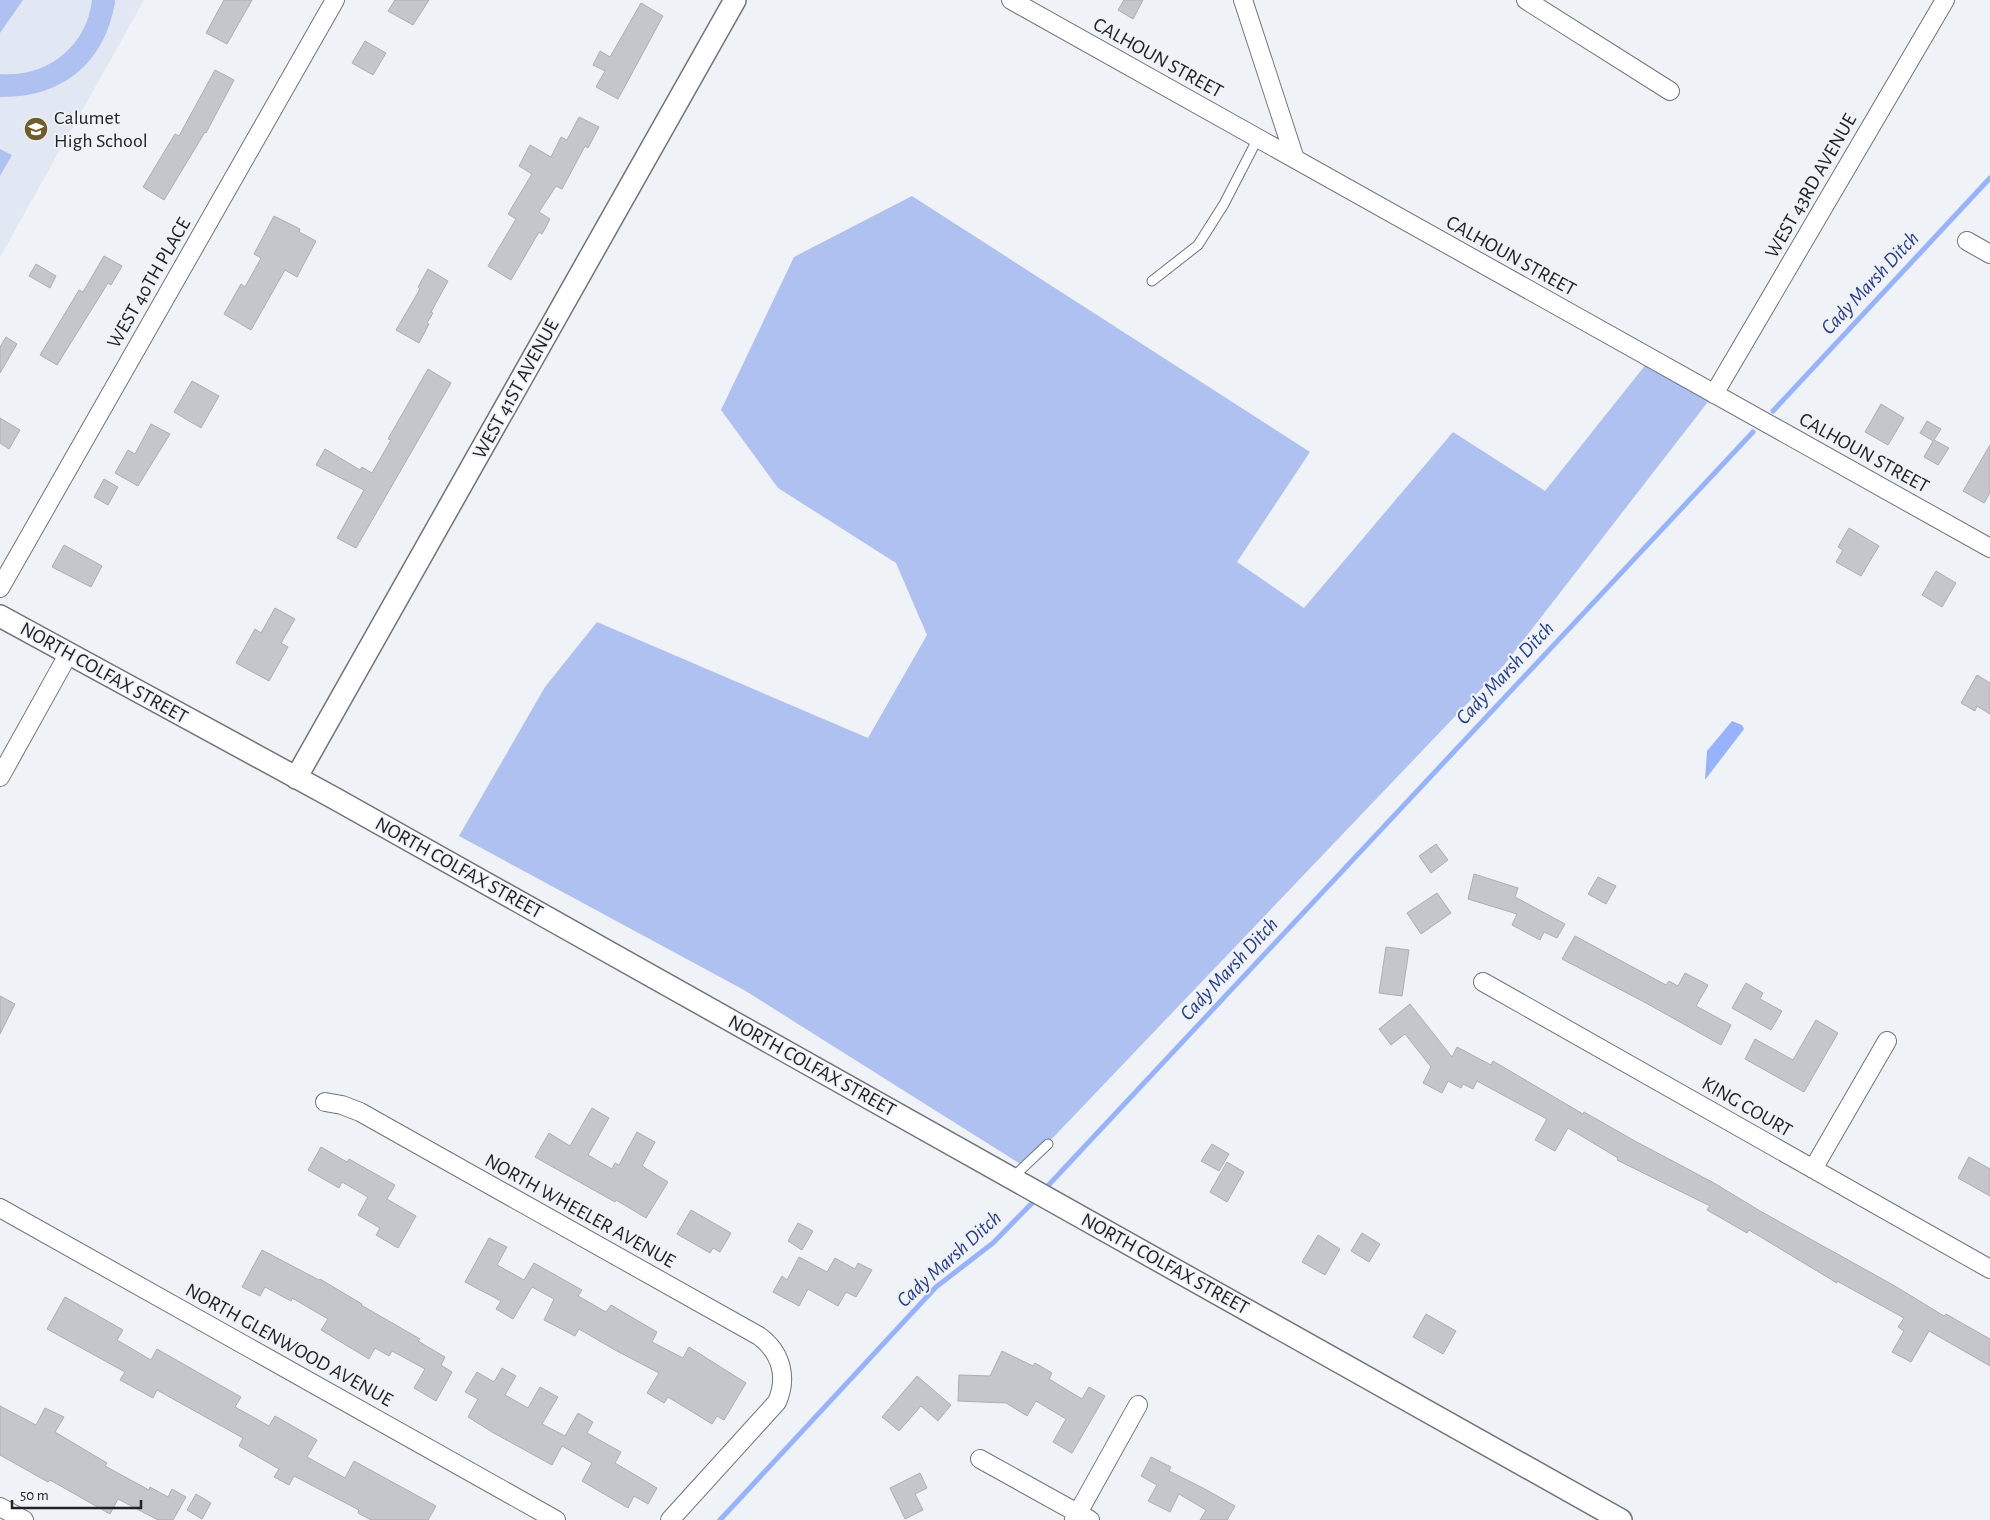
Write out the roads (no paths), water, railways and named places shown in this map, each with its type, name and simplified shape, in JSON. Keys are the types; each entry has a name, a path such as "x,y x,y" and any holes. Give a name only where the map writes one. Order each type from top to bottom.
{"street":[{"name":"WEST 40TH PLACE","path":"0,588 335,0"},
{"name":"WEST 41ST AVENUE","path":"296,778 735,0"},
{"name":"CALHOUN STREET","path":"1012,0 1990,548"},
{"path":"1244,0 1295,159"},
{"path":"1526,0 1670,91"},
{"name":"WEST 43RD AVENUE","path":"1714,394 1945,0"},
{"path":"1967,241 1990,254"},
{"name":"NORTH COLFAX STREET","path":"0,616 296,778 991,1166 1018,1172 1064,1207 1621,1520"},
{"path":"0,776 69,653"},
{"name":"KING COURT","path":"1483,982 1990,1269"},
{"path":"1813,1168 1887,1041"},
{"name":"NORTH WHEELER AVENUE","path":"325,1102 360,1112 759,1336 774,1349 783,1376 777,1402 771,1411 670,1520"},
{"name":"NORTH GLENWOOD AVENUE","path":"0,1208 556,1520"},
{"path":"980,1459 1080,1518 1138,1405"},
{"path":"0,1506 24,1520"}],"lane":[{"path":"1152,280 1198,245 1224,204 1258,138"},
{"path":"1018,1172 1048,1144"}],"waterway":[{"name":"Cady Marsh Ditch","path":"1773,411 1990,178"},
{"name":"Cady Marsh Ditch","path":"1043,1191 1753,432"},
{"name":"Cady Marsh Ditch","path":"720,1520 936,1287 993,1243 1038,1197"}],"place":[{"name":"Calumet High School","path":"36,129"}]}
